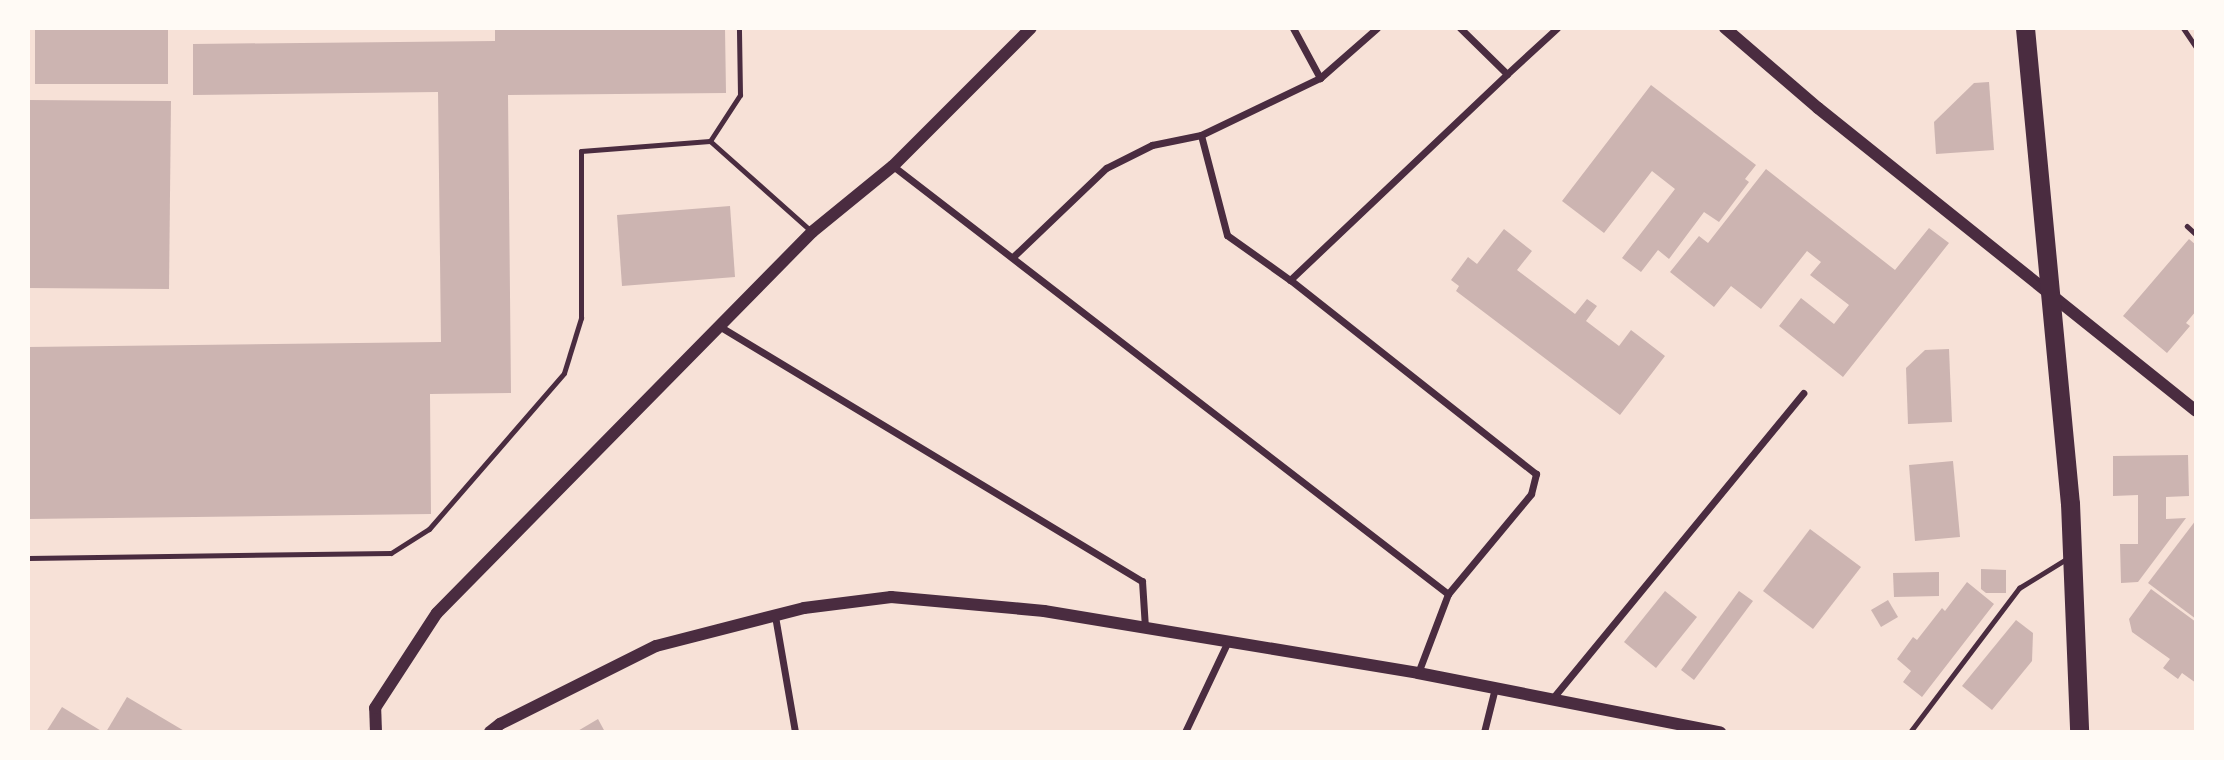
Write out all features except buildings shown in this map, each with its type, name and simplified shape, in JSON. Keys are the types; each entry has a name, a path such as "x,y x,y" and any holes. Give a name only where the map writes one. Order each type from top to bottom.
{"highway":[{"path":"2025,28 2051,295 2072,556 2079,732"}],"street":[{"path":"376,732 375,708 437,613 813,232 893,166 1031,28"},
{"path":"1293,28 1320,78"},
{"path":"1013,257 1106,168 1152,145 1201,135 1320,78 1377,28"},
{"path":"1460,28 1507,74"},
{"path":"1290,281 1558,28"},
{"path":"1725,28 1739,33 1818,108 2196,411"},
{"path":"1201,135 1227,235 1290,281 1536,474 1531,494 1448,594 1418,673"},
{"path":"893,166 1448,594"},
{"path":"719,326 1142,581 1145,629"},
{"path":"1552,699 1803,393"},
{"path":"490,732 500,724 656,646 804,608 891,597 1044,611 1418,673 1720,732"},
{"path":"775,616 795,732"},
{"path":"1185,732 1227,643"},
{"path":"1484,732 1495,688"}],"lane":[{"path":"710,141 740,94 739,28"},
{"path":"2183,28 2196,47"},
{"path":"28,558 391,553 429,529 564,373 581,318 581,151 710,141 813,232"},
{"path":"1910,732 2019,588 2072,556"}],"path":[{"path":"2187,226 2196,234"}]}
